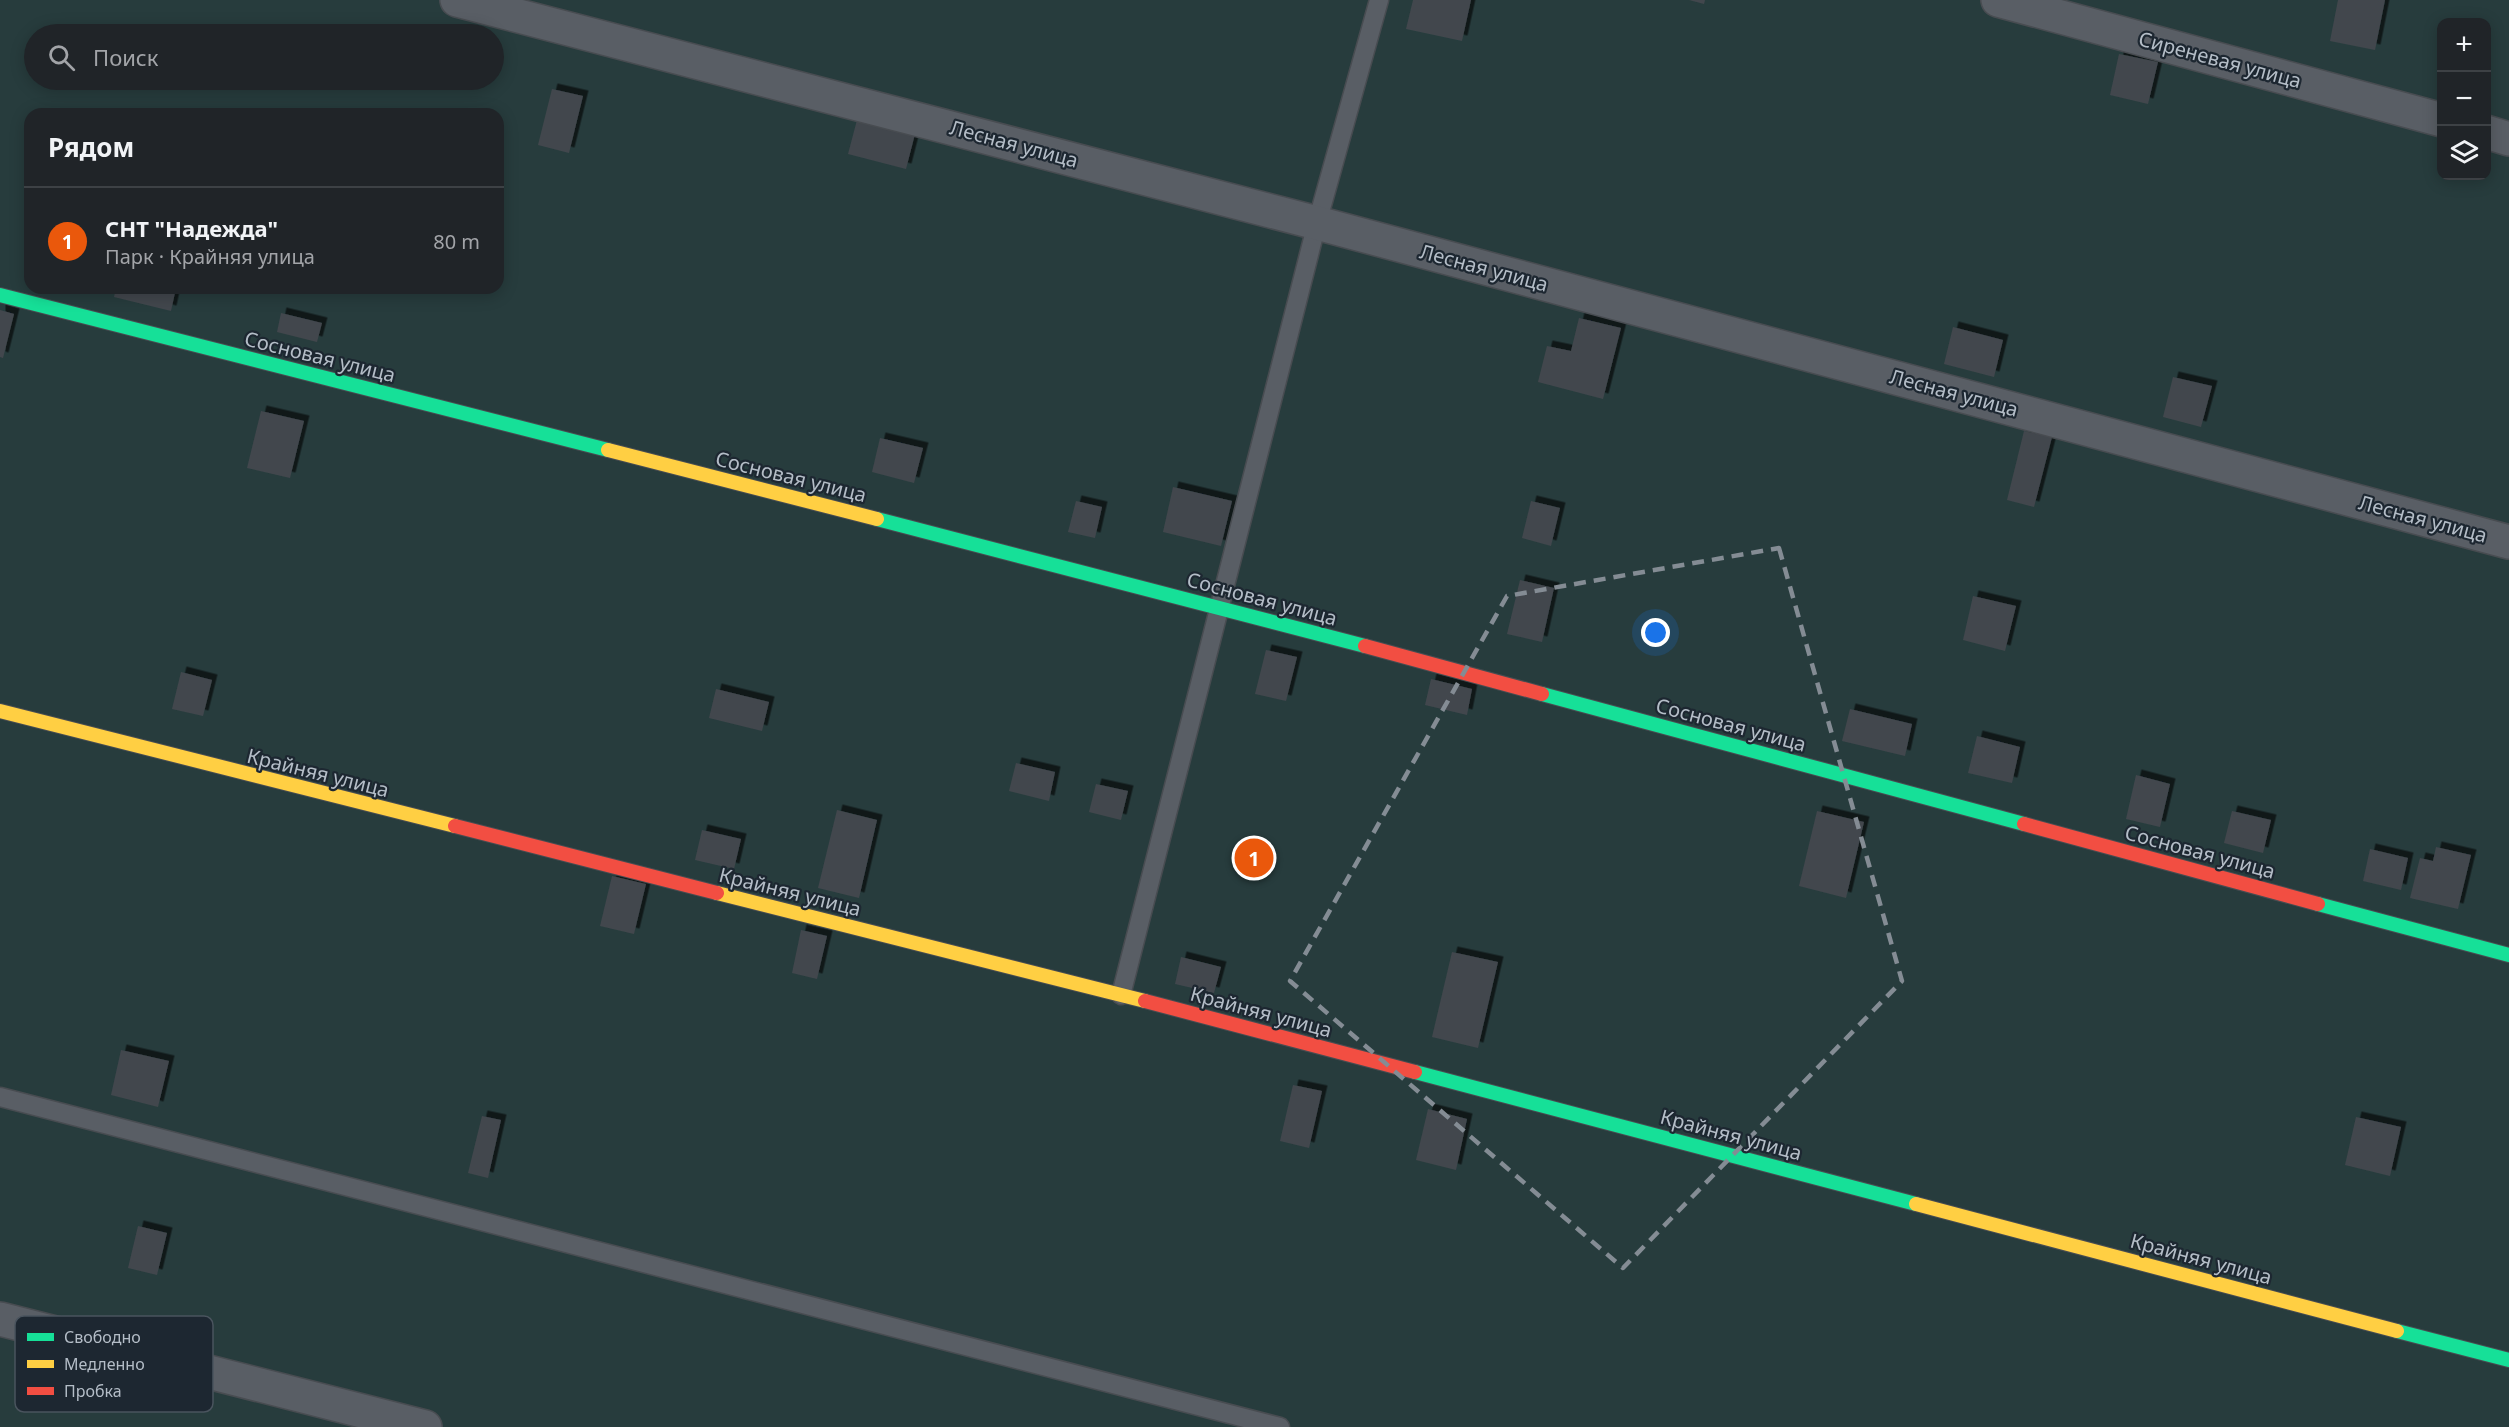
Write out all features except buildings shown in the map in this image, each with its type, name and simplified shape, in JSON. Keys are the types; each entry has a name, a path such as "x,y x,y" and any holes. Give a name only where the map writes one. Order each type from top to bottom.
{"street":[{"name":"Лесная улица","path":"457,0 1317,223 2509,542"},
{"name":"Сиреневая улица","path":"1998,0 2437,119"},
{"path":"2491,133 2509,139"},
{"name":"Сосновая улица","path":"0,295 1220,607 2509,955"},
{"name":"Крайняя улица","path":"0,711 1121,995 2509,1360"},
{"path":"0,1319 15,1323"},
{"path":"213,1373 425,1427"}],"lane":[{"path":"1121,995 1317,223 1379,0"},
{"path":"0,1097 1280,1427"}],"highlighted area":[{"path":"1779,548 1902,981 1623,1268 1290,981 1507,596"}],"green space":[{"path":"0,0 2509,0 2509,1427 0,1427"}],"traffic: fast":[{"path":"0,295 608,450"},
{"path":"877,519 1365,646"},
{"path":"1542,694 2024,824"},
{"path":"2318,904 2509,955"},
{"path":"1415,1072 1916,1204"},
{"path":"2397,1331 2509,1360"}],"traffic: slow":[{"path":"608,450 877,519"},
{"path":"0,711 455,826"},
{"path":"717,893 1145,1001"},
{"path":"1916,1204 2397,1331"}],"traffic: jam":[{"path":"1365,646 1542,694"},
{"path":"2024,824 2318,904"},
{"path":"455,826 717,893"},
{"path":"1145,1001 1415,1072"}],"place":[{"name":"СНТ \"Надежда\"","path":"1254,858"}]}
